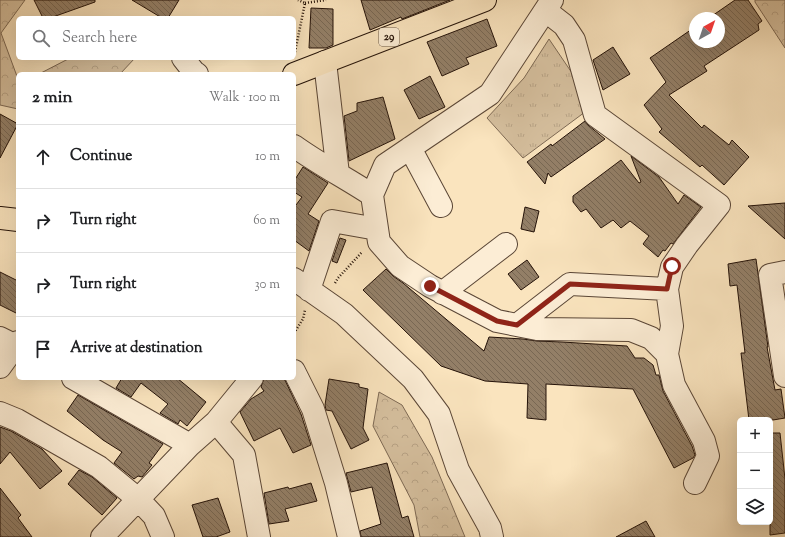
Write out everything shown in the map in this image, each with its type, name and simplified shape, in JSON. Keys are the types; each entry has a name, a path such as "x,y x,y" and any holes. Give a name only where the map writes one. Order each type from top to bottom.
{"main road":[{"name":"29","path":"296,73 485,0"},
{"path":"0,218 16,220"}],"street":[{"path":"668,354 651,338 631,330 537,329 497,321 442,293 400,266 379,242 372,195 385,165 490,94 549,5 574,40 595,115 719,205 672,266 667,289 672,326 668,354 674,385 704,441 708,456 695,483"},
{"path":"185,60 194,72"},
{"path":"325,62 338,174"},
{"path":"296,147 318,163 372,195"},
{"path":"410,148 441,206"},
{"path":"377,229 332,221 302,285 344,314 413,379 439,414 458,470 490,528 492,537"},
{"path":"442,293 506,244"},
{"path":"785,272 770,275 785,376"},
{"path":"517,325 570,284 667,289"},
{"path":"0,367 13,343"},
{"path":"296,375 313,409 336,483 349,537"},
{"path":"76,380 190,445"},
{"path":"102,537 190,445 216,422 250,380"},
{"path":"0,413 17,420 99,467 138,499 154,516 163,537"},
{"path":"216,422 244,455 259,537"}],"path":[{"path":"298,0 305,3 326,0"},
{"path":"296,48 305,3"},
{"path":"327,302 338,278 364,250"}],"green space":[{"path":"0,0 25,0 1,33 16,74 16,109 0,105"},
{"path":"755,0 785,0 785,48 755,2"},
{"path":"549,39 572,73 585,112 523,158 487,118 524,78"},
{"path":"66,60 133,60 122,72 43,72"},
{"path":"379,392 402,405 432,457 465,537 420,537 414,505 373,426"}],"building":[{"path":"34,0 95,0 95,2 56,16 42,16"},
{"path":"132,0 179,0 169,16 159,16"},
{"path":"361,0 450,0 402,19 401,17 370,30"},
{"path":"735,0 748,0 762,21 758,24 759,30 704,66 707,71 669,95 702,128 704,125 729,145 732,140 749,157 724,185 702,165 700,167 659,132 662,129 644,105 666,82 650,58 689,31 689,48 725,48 725,12 718,12"},
{"path":"311,8 333,9 333,45 326,48 309,48"},
{"path":"487,19 497,46 466,58 469,64 442,76 427,42"},
{"path":"613,47 630,74 603,90 593,60"},
{"path":"430,76 445,107 419,119 404,90"},
{"path":"383,97 395,139 349,161 344,116 357,111 357,103"},
{"path":"0,114 16,123 16,128 0,158"},
{"path":"585,121 605,139 551,177 548,173 545,184 527,162 551,144 552,146"},
{"path":"631,156 659,177 678,204 684,195 701,207 673,244 671,243 658,257 643,244 649,236 630,221 621,228 613,220 601,228 586,209 581,212 573,202 573,196 621,160 639,183 641,182"},
{"path":"303,167 328,183 308,214 319,221 309,251 296,241 296,205 302,197 296,193 296,178"},
{"path":"785,203 785,239 748,206"},
{"path":"525,207 539,211 534,232 521,229"},
{"path":"340,238 346,240 337,263 332,261"},
{"path":"756,259 767,347 775,390 781,389 785,418 773,420 773,417 749,417 741,353 745,353 737,285 730,286 728,264"},
{"path":"527,260 539,277 521,290 508,274"},
{"path":"386,269 484,351 489,337 627,346 635,358 644,358 653,365 656,375 659,375 663,391 692,446 695,455 693,458 674,468 633,389 546,384 546,420 527,418 528,384 485,381 441,366 363,290"},
{"path":"0,272 16,280 16,313 0,305"},
{"path":"329,379 359,384 359,387 368,389 363,428 369,440 351,449 332,411 326,410 325,405"},
{"path":"121,380 179,380 206,402 187,426 180,420 178,424 160,413 168,404 141,383 131,397 116,388"},
{"path":"263,380 285,380 301,414 311,445 293,453 280,428 254,441 240,412 251,399 264,391 261,387"},
{"path":"78,395 163,444 149,463 152,465 142,477 138,476 134,479 114,463 122,452 103,440 67,411"},
{"path":"0,427 11,431 42,449 62,471 40,489 10,452 0,464"},
{"path":"773,433 780,433 785,479 785,533 770,535 770,525 773,525"},
{"path":"387,463 402,518 408,516 414,537 361,537 360,531 381,524 372,487 351,492 346,473"},
{"path":"79,470 92,477 117,498 102,515 68,484"},
{"path":"311,483 317,501 285,509 289,521 269,524 264,493 288,487 289,489"},
{"path":"0,488 21,515 18,518 32,537 0,537"},
{"path":"218,498 230,532 216,537 203,537 192,505"},
{"path":"646,521 655,537 616,537"}],"route":[{"path":"430,286 497,321 517,325 570,284 667,289 672,266"}]}
